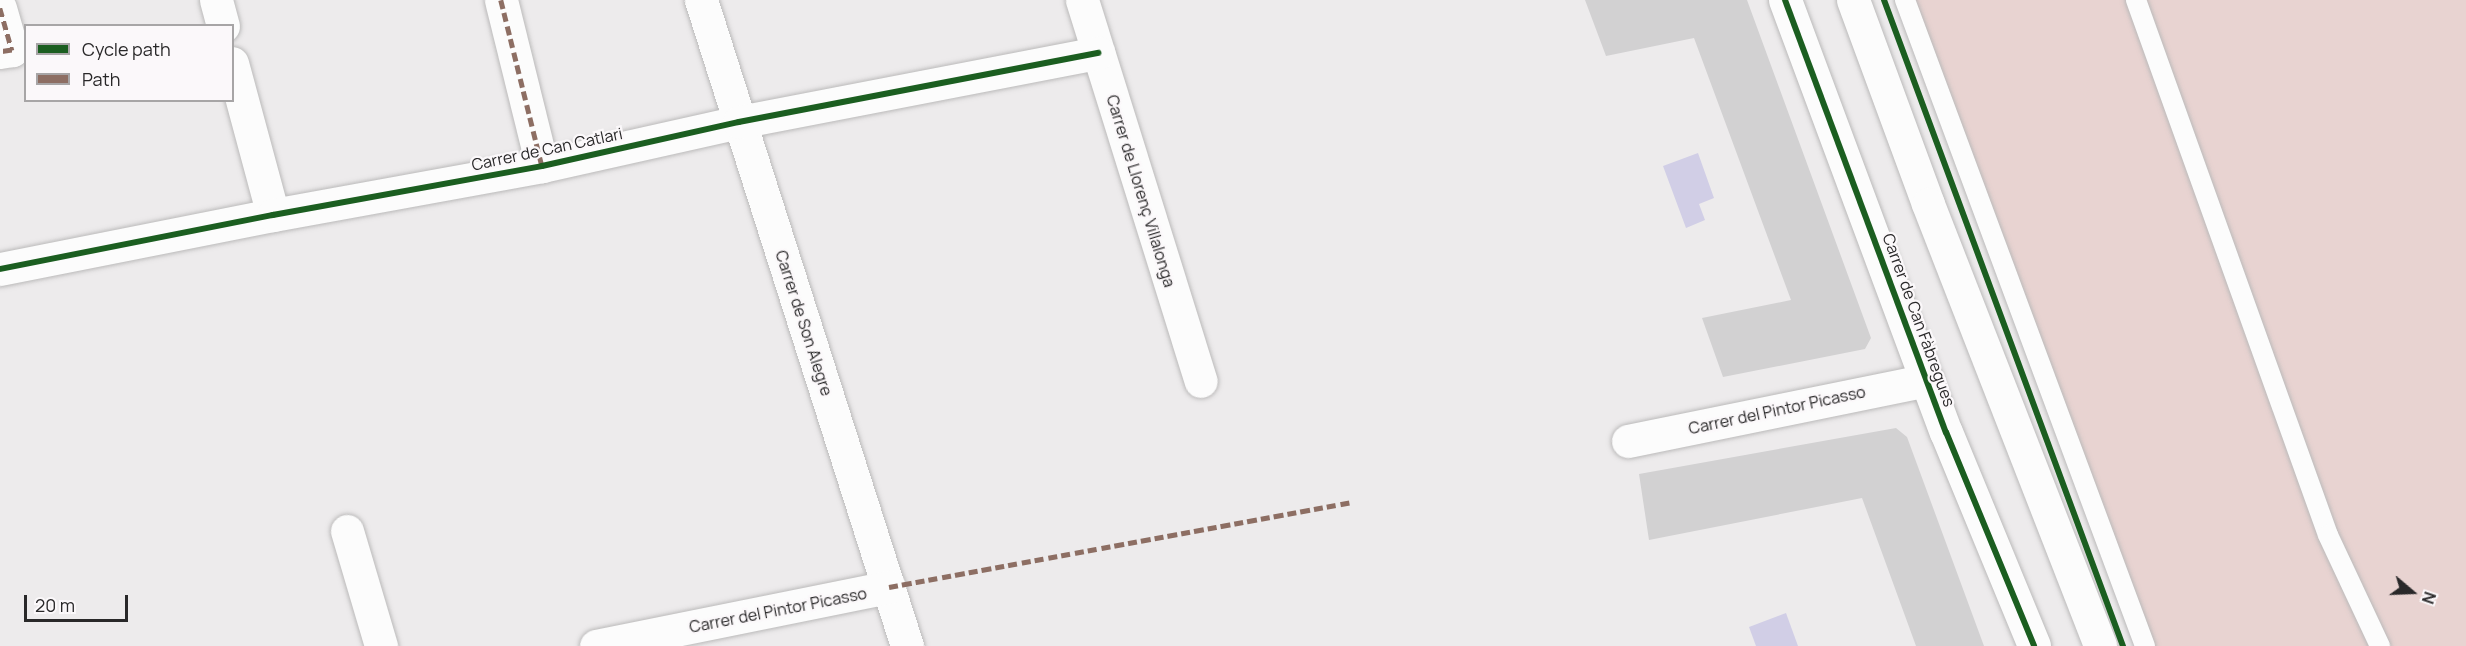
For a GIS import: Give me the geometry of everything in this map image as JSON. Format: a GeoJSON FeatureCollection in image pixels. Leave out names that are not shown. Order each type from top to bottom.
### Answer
{"type":"FeatureCollection","features":[{"type":"Feature","properties":{"kind":"street"},"geometry":{"type":"LineString","coordinates":[[216,0],[222,24]]}},
{"type":"Feature","properties":{"kind":"street"},"geometry":{"type":"LineString","coordinates":[[501,0],[542,166]]}},
{"type":"Feature","properties":{"kind":"street","name":"Carrer de Son Alegre"},"geometry":{"type":"LineString","coordinates":[[701,0],[907,646]]}},
{"type":"Feature","properties":{"kind":"street","name":"Carrer de Llorenç Villalonga"},"geometry":{"type":"LineString","coordinates":[[1082,0],[1201,381]]}},
{"type":"Feature","properties":{"kind":"street","name":"Carrer de Can Fàbregues"},"geometry":{"type":"LineString","coordinates":[[1785,0],[1927,380],[2034,646]]}},
{"type":"Feature","properties":{"kind":"street"},"geometry":{"type":"LineString","coordinates":[[1853,0],[1928,204],[2100,646]]}},
{"type":"Feature","properties":{"kind":"street"},"geometry":{"type":"LineString","coordinates":[[0,8],[12,50],[0,52]]}},
{"type":"Feature","properties":{"kind":"street","name":"Carrer de Can Catlari"},"geometry":{"type":"LineString","coordinates":[[0,269],[273,215],[542,166],[739,122],[1098,52]]}},
{"type":"Feature","properties":{"kind":"street"},"geometry":{"type":"LineString","coordinates":[[234,70],[273,215]]}},
{"type":"Feature","properties":{"kind":"street","name":"Carrer del Pintor Picasso"},"geometry":{"type":"LineString","coordinates":[[1628,441],[1927,380]]}},
{"type":"Feature","properties":{"kind":"street"},"geometry":{"type":"LineString","coordinates":[[348,531],[381,646]]}},
{"type":"Feature","properties":{"kind":"street","name":"Carrer del Pintor Picasso"},"geometry":{"type":"LineString","coordinates":[[596,646],[889,587]]}},
{"type":"Feature","properties":{"kind":"lane"},"geometry":{"type":"LineString","coordinates":[[1905,0],[2145,646]]}},
{"type":"Feature","properties":{"kind":"lane"},"geometry":{"type":"LineString","coordinates":[[2136,0],[2328,536],[2380,646]]}},
{"type":"Feature","properties":{"kind":"shaded area"},"geometry":{"type":"Polygon","coordinates":[[[1906,0],[2466,0],[2466,646],[2145,646],[1906,0]]]}},
{"type":"Feature","properties":{"kind":"shaded area"},"geometry":{"type":"Polygon","coordinates":[[[1698,153],[1714,198],[1699,204],[1705,220],[1686,228],[1663,166],[1698,153]]]}},
{"type":"Feature","properties":{"kind":"shaded area"},"geometry":{"type":"Polygon","coordinates":[[[1786,613],[1798,646],[1756,646],[1749,627],[1786,613]]]}},
{"type":"Feature","properties":{"kind":"building"},"geometry":{"type":"Polygon","coordinates":[[[1585,0],[1747,0],[1871,338],[1865,349],[1723,377],[1702,318],[1791,300],[1694,38],[1606,56],[1585,0]]]}},
{"type":"Feature","properties":{"kind":"building"},"geometry":{"type":"Polygon","coordinates":[[[1896,428],[1907,437],[1984,646],[1916,646],[1862,498],[1649,540],[1639,474],[1896,428]]]}},
{"type":"Feature","properties":{"kind":"marked path"},"geometry":{"type":"LineString","coordinates":[[501,0],[542,166]]}},
{"type":"Feature","properties":{"kind":"marked path"},"geometry":{"type":"LineString","coordinates":[[0,8],[12,50],[0,52]]}},
{"type":"Feature","properties":{"kind":"marked path"},"geometry":{"type":"LineString","coordinates":[[889,587],[1352,502]]}},
{"type":"Feature","properties":{"kind":"cycle path"},"geometry":{"type":"LineString","coordinates":[[1785,0],[1946,432],[2034,646]]}},
{"type":"Feature","properties":{"kind":"cycle path"},"geometry":{"type":"LineString","coordinates":[[1884,0],[2123,646]]}},
{"type":"Feature","properties":{"kind":"cycle path"},"geometry":{"type":"LineString","coordinates":[[0,269],[273,215],[542,166],[739,122],[1098,53]]}}]}
